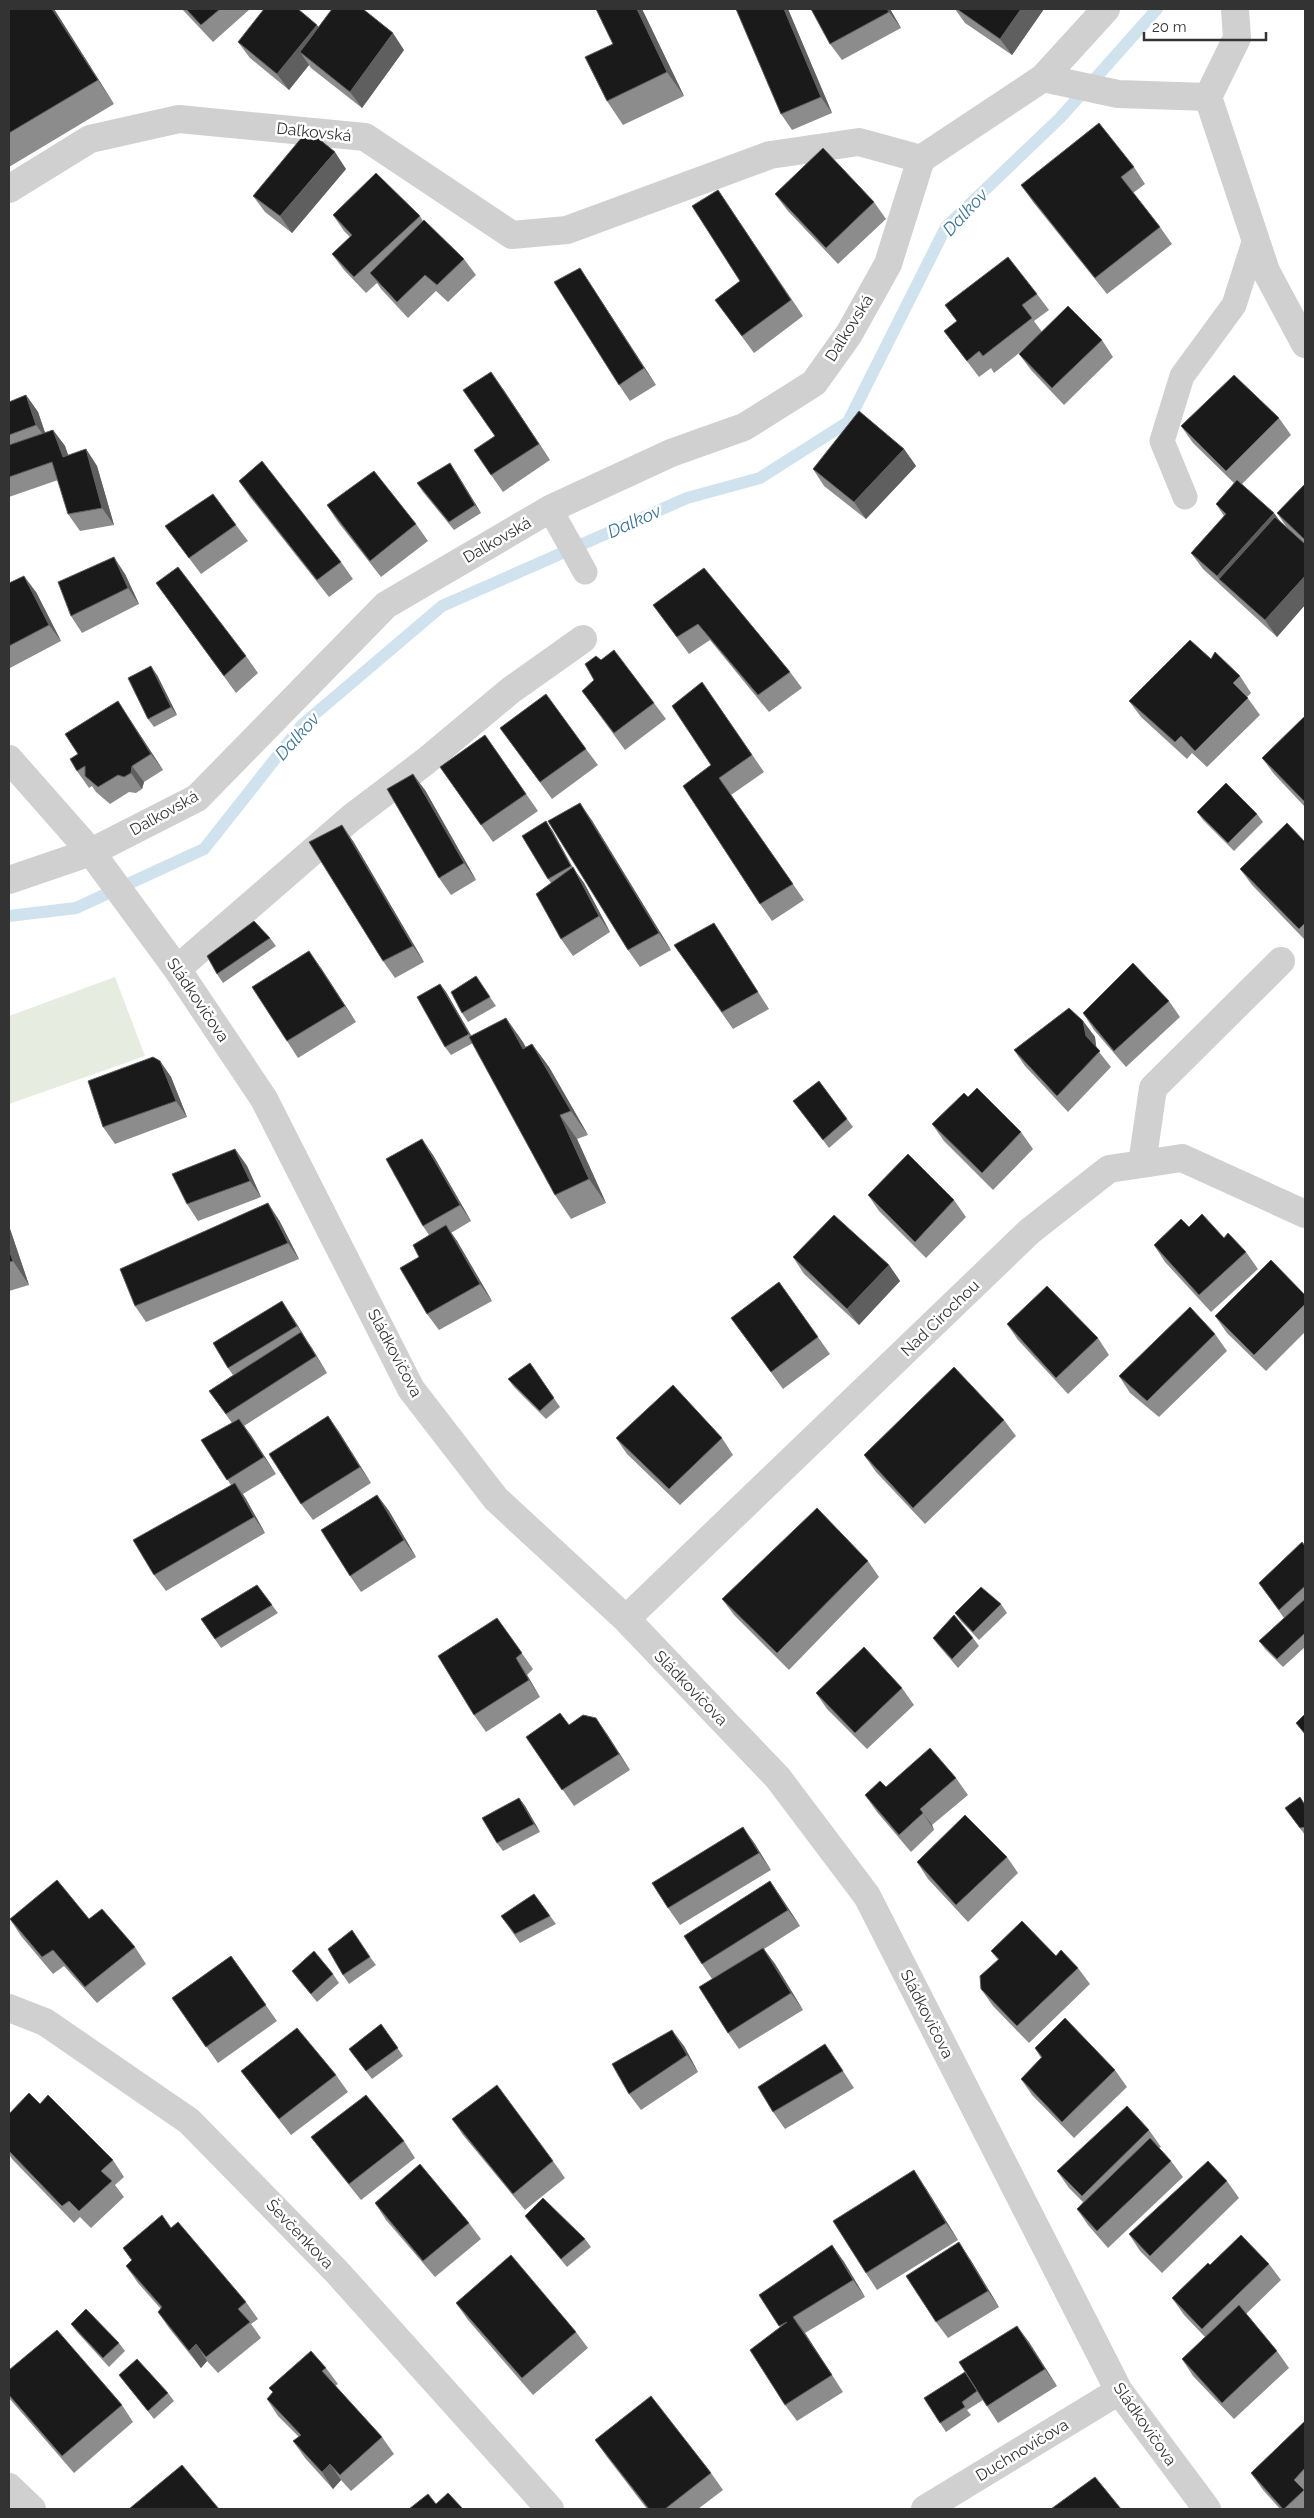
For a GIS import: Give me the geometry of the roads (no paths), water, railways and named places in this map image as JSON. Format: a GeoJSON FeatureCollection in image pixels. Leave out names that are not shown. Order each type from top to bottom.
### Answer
{"type":"FeatureCollection","features":[{"type":"Feature","properties":{"kind":"street"},"geometry":{"type":"LineString","coordinates":[[921,159],[1051,79],[1106,9]]}},
{"type":"Feature","properties":{"kind":"street"},"geometry":{"type":"LineString","coordinates":[[1235,9],[1237,38],[1208,96],[1266,272],[1305,344]]}},
{"type":"Feature","properties":{"kind":"street"},"geometry":{"type":"LineString","coordinates":[[1051,79],[1118,94],[1208,96]]}},
{"type":"Feature","properties":{"kind":"street","name":"Daľkovská"},"geometry":{"type":"LineString","coordinates":[[9,189],[90,139],[179,119],[365,137],[512,235],[567,230],[770,155],[859,142],[921,159],[888,264],[850,334],[814,384],[744,426],[671,453],[557,520],[386,605],[197,798],[97,861],[9,880]]}},
{"type":"Feature","properties":{"kind":"street"},"geometry":{"type":"LineString","coordinates":[[178,969],[351,818],[426,761],[511,690],[583,639]]}},
{"type":"Feature","properties":{"kind":"street"},"geometry":{"type":"LineString","coordinates":[[9,758],[97,861]]}},
{"type":"Feature","properties":{"kind":"street","name":"Sládkovičova"},"geometry":{"type":"LineString","coordinates":[[97,861],[178,969],[264,1099],[411,1390],[496,1499],[626,1619],[778,1778],[867,1896],[1119,2391],[1206,2509]]}},
{"type":"Feature","properties":{"kind":"street"},"geometry":{"type":"LineString","coordinates":[[1142,1164],[1152,1088],[1281,960]]}},
{"type":"Feature","properties":{"kind":"street","name":"Nad Cirochou"},"geometry":{"type":"LineString","coordinates":[[626,1619],[1030,1231],[1109,1169],[1182,1158],[1305,1214]]}},
{"type":"Feature","properties":{"kind":"street","name":"Ševčenkova"},"geometry":{"type":"LineString","coordinates":[[9,2008],[45,2022],[189,2121],[337,2272],[550,2509]]}},
{"type":"Feature","properties":{"kind":"street","name":"Duchnovičova"},"geometry":{"type":"LineString","coordinates":[[925,2509],[1119,2391]]}},
{"type":"Feature","properties":{"kind":"street"},"geometry":{"type":"LineString","coordinates":[[9,2488],[32,2509]]}},
{"type":"Feature","properties":{"kind":"lane"},"geometry":{"type":"LineString","coordinates":[[1185,497],[1162,441],[1182,376],[1234,305],[1255,239]]}},
{"type":"Feature","properties":{"kind":"lane"},"geometry":{"type":"LineString","coordinates":[[557,520],[585,572]]}},
{"type":"Feature","properties":{"kind":"waterway","name":"Dalkov"},"geometry":{"type":"LineString","coordinates":[[9,916],[76,908],[204,849],[302,725],[442,606],[687,498],[760,478],[848,422],[946,227],[1060,118],[1157,9]]}}]}
